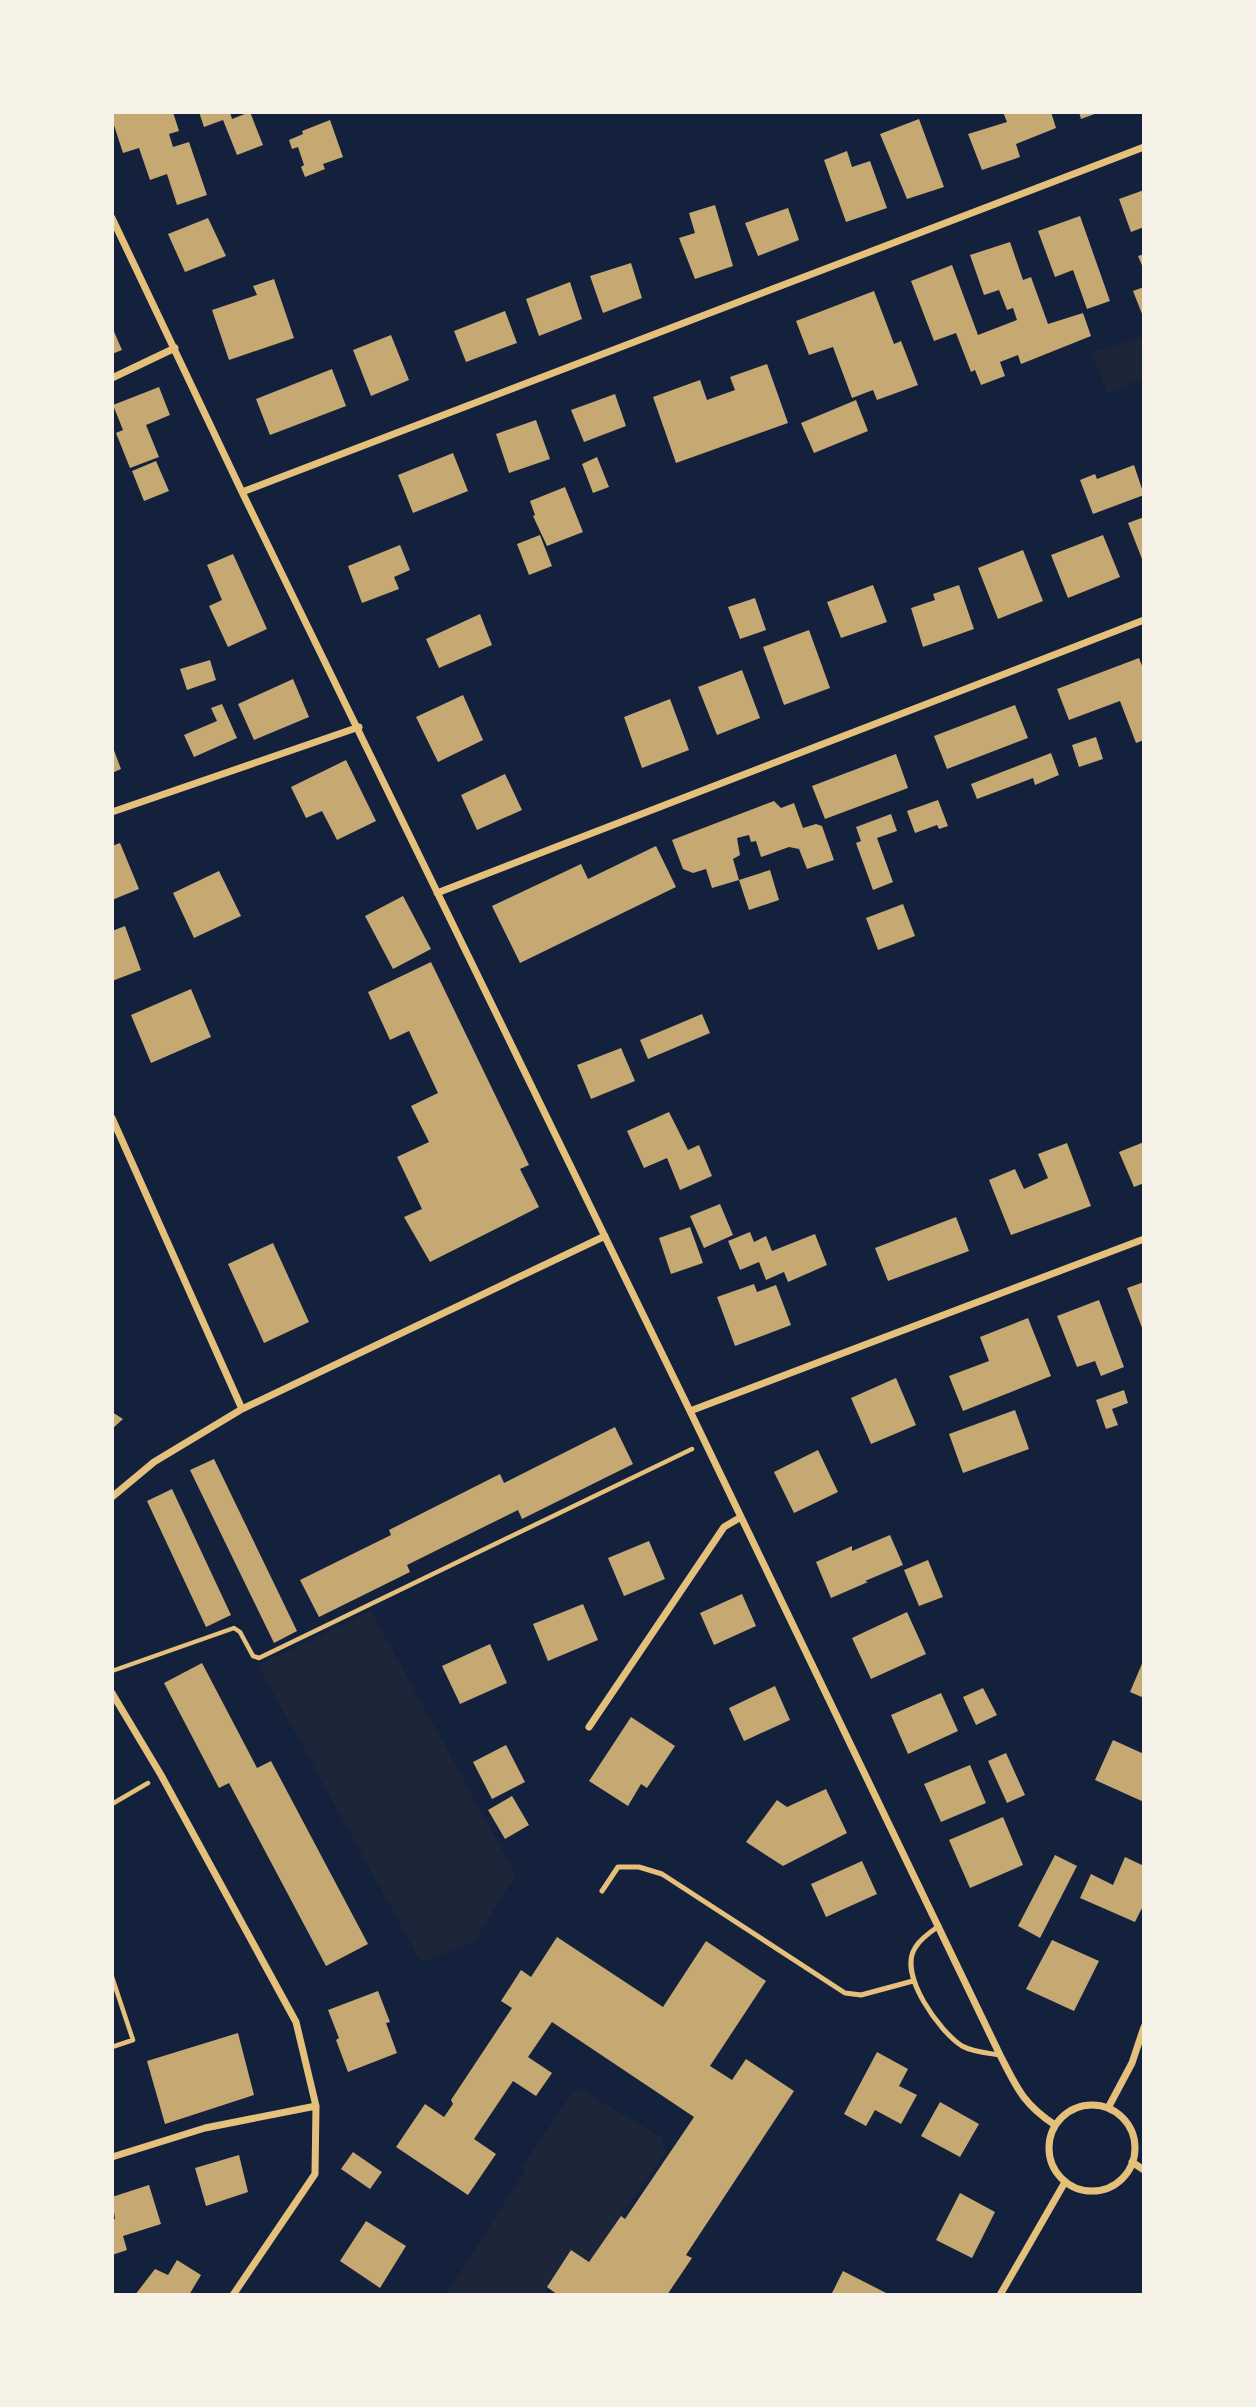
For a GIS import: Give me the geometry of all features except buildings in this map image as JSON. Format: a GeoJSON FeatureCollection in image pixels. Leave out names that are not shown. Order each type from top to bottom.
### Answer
{"type":"FeatureCollection","features":[{"type":"Feature","properties":{"kind":"street"},"geometry":{"type":"LineString","coordinates":[[243,492],[1144,147]]}},
{"type":"Feature","properties":{"kind":"street"},"geometry":{"type":"LineString","coordinates":[[112,218],[1000,2055],[1016,2086],[1033,2110],[1055,2125]]}},
{"type":"Feature","properties":{"kind":"street"},"geometry":{"type":"LineString","coordinates":[[112,378],[175,348]]}},
{"type":"Feature","properties":{"kind":"street"},"geometry":{"type":"LineString","coordinates":[[437,893],[1144,621]]}},
{"type":"Feature","properties":{"kind":"street"},"geometry":{"type":"LineString","coordinates":[[112,812],[359,727]]}},
{"type":"Feature","properties":{"kind":"street"},"geometry":{"type":"LineString","coordinates":[[112,1118],[242,1409]]}},
{"type":"Feature","properties":{"kind":"street"},"geometry":{"type":"LineString","coordinates":[[112,1497],[155,1462],[242,1409],[605,1236]]}},
{"type":"Feature","properties":{"kind":"street"},"geometry":{"type":"LineString","coordinates":[[690,1411],[1144,1239]]}},
{"type":"Feature","properties":{"kind":"street"},"geometry":{"type":"LineString","coordinates":[[589,1727],[723,1527],[741,1517]]}},
{"type":"Feature","properties":{"kind":"street"},"geometry":{"type":"LineString","coordinates":[[112,1693],[161,1776],[296,2022],[316,2106],[315,2174],[233,2295]]}},
{"type":"Feature","properties":{"kind":"street"},"geometry":{"type":"LineString","coordinates":[[1108,2108],[1132,2063],[1144,2027]]}},
{"type":"Feature","properties":{"kind":"street"},"geometry":{"type":"LineString","coordinates":[[1084,2105],[1108,2108],[1128,2124],[1135,2149],[1132,2162],[1126,2174],[1116,2183],[1103,2189],[1076,2188],[1065,2182],[1050,2161],[1050,2136],[1063,2115],[1084,2105]]}},
{"type":"Feature","properties":{"kind":"street"},"geometry":{"type":"LineString","coordinates":[[112,2157],[205,2128],[316,2106]]}},
{"type":"Feature","properties":{"kind":"street"},"geometry":{"type":"LineString","coordinates":[[1132,2162],[1144,2170]]}},
{"type":"Feature","properties":{"kind":"street"},"geometry":{"type":"LineString","coordinates":[[1000,2295],[1065,2182]]}},
{"type":"Feature","properties":{"kind":"lane"},"geometry":{"type":"LineString","coordinates":[[602,1891],[618,1867],[639,1867],[662,1874],[845,1993],[862,1995],[913,1981]]}},
{"type":"Feature","properties":{"kind":"lane"},"geometry":{"type":"LineString","coordinates":[[939,1926],[914,1949],[909,1963],[921,1999],[961,2045],[974,2051],[1000,2055]]}},
{"type":"Feature","properties":{"kind":"path"},"geometry":{"type":"LineString","coordinates":[[112,1671],[234,1628],[240,1632],[253,1656],[259,1658],[706,1443]]}},
{"type":"Feature","properties":{"kind":"path"},"geometry":{"type":"LineString","coordinates":[[112,1804],[161,1776]]}},
{"type":"Feature","properties":{"kind":"path"},"geometry":{"type":"LineString","coordinates":[[112,1977],[132,2040],[112,2047]]}},
{"type":"Feature","properties":{"kind":"shaded area"},"geometry":{"type":"Polygon","coordinates":[[[1144,336],[1144,378],[1108,393],[1091,353],[1144,336]]]}},
{"type":"Feature","properties":{"kind":"shaded area"},"geometry":{"type":"Polygon","coordinates":[[[371,1611],[516,1875],[473,1943],[421,1962],[258,1665],[371,1611]]]}},
{"type":"Feature","properties":{"kind":"shaded area"},"geometry":{"type":"Polygon","coordinates":[[[582,2090],[661,2137],[666,2151],[589,2262],[571,2250],[545,2290],[551,2295],[446,2295],[525,2171],[522,2167],[572,2093],[582,2090]]]}}]}
